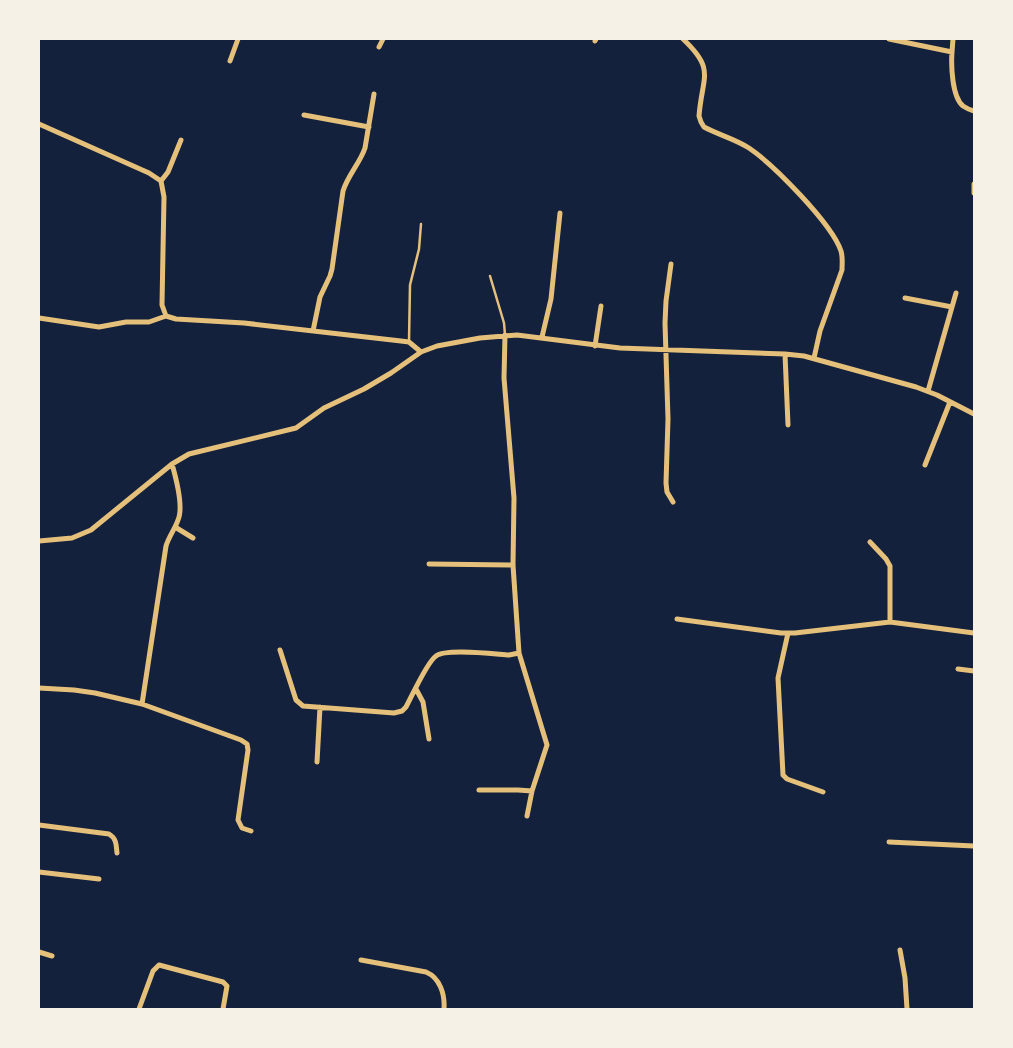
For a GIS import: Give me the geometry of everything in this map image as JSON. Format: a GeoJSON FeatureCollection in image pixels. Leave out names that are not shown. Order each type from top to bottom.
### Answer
{"type":"FeatureCollection","features":[{"type":"Feature","properties":{"kind":"street"},"geometry":{"type":"LineString","coordinates":[[230,61],[238,39]]}},
{"type":"Feature","properties":{"kind":"street"},"geometry":{"type":"LineString","coordinates":[[379,47],[383,39]]}},
{"type":"Feature","properties":{"kind":"street"},"geometry":{"type":"LineString","coordinates":[[683,39],[697,54],[705,69],[699,116],[700,122],[704,127],[739,142],[765,160],[820,218],[840,250],[842,270],[820,331],[814,358]]}},
{"type":"Feature","properties":{"kind":"street"},"geometry":{"type":"LineString","coordinates":[[888,39],[952,52]]}},
{"type":"Feature","properties":{"kind":"street"},"geometry":{"type":"LineString","coordinates":[[953,39],[951,65],[958,100],[962,105],[974,111]]}},
{"type":"Feature","properties":{"kind":"street"},"geometry":{"type":"LineString","coordinates":[[313,332],[320,297],[332,268],[345,184],[362,156],[374,94]]}},
{"type":"Feature","properties":{"kind":"street"},"geometry":{"type":"LineString","coordinates":[[304,114],[369,127]]}},
{"type":"Feature","properties":{"kind":"street"},"geometry":{"type":"LineString","coordinates":[[39,124],[149,173],[161,181],[164,197],[162,305],[166,316]]}},
{"type":"Feature","properties":{"kind":"street"},"geometry":{"type":"LineString","coordinates":[[161,181],[168,172],[181,140]]}},
{"type":"Feature","properties":{"kind":"street"},"geometry":{"type":"LineString","coordinates":[[974,184],[974,193]]}},
{"type":"Feature","properties":{"kind":"street"},"geometry":{"type":"LineString","coordinates":[[542,337],[551,299],[560,213]]}},
{"type":"Feature","properties":{"kind":"street"},"geometry":{"type":"LineString","coordinates":[[671,264],[666,301],[668,419],[666,483],[667,492],[673,502]]}},
{"type":"Feature","properties":{"kind":"street"},"geometry":{"type":"LineString","coordinates":[[928,391],[956,293]]}},
{"type":"Feature","properties":{"kind":"street"},"geometry":{"type":"LineString","coordinates":[[905,298],[952,307]]}},
{"type":"Feature","properties":{"kind":"street"},"geometry":{"type":"LineString","coordinates":[[596,346],[601,306]]}},
{"type":"Feature","properties":{"kind":"street"},"geometry":{"type":"LineString","coordinates":[[39,318],[99,327],[126,322],[155,321],[166,316],[176,319],[244,322],[313,332],[409,342],[420,352]]}},
{"type":"Feature","properties":{"kind":"street"},"geometry":{"type":"LineString","coordinates":[[505,335],[504,378],[514,498],[513,565],[519,653],[547,745],[532,791],[527,816]]}},
{"type":"Feature","properties":{"kind":"street"},"geometry":{"type":"LineString","coordinates":[[39,541],[72,538],[91,530],[172,464],[189,454],[296,428],[324,408],[364,389],[391,373],[420,352],[436,346],[460,341],[505,335],[542,337],[596,346],[666,351],[786,354],[814,358],[928,391],[974,414]]}},
{"type":"Feature","properties":{"kind":"street"},"geometry":{"type":"LineString","coordinates":[[786,354],[788,425]]}},
{"type":"Feature","properties":{"kind":"street"},"geometry":{"type":"LineString","coordinates":[[925,464],[950,402]]}},
{"type":"Feature","properties":{"kind":"street"},"geometry":{"type":"LineString","coordinates":[[142,704],[166,546],[168,537],[180,516],[178,492],[172,464]]}},
{"type":"Feature","properties":{"kind":"street"},"geometry":{"type":"LineString","coordinates":[[175,527],[193,538]]}},
{"type":"Feature","properties":{"kind":"street"},"geometry":{"type":"LineString","coordinates":[[870,542],[890,566],[890,622]]}},
{"type":"Feature","properties":{"kind":"street"},"geometry":{"type":"LineString","coordinates":[[429,564],[513,565]]}},
{"type":"Feature","properties":{"kind":"street"},"geometry":{"type":"LineString","coordinates":[[677,619],[788,633],[890,622],[974,634]]}},
{"type":"Feature","properties":{"kind":"street"},"geometry":{"type":"LineString","coordinates":[[788,633],[778,678],[783,775],[787,779],[823,792]]}},
{"type":"Feature","properties":{"kind":"street"},"geometry":{"type":"LineString","coordinates":[[280,650],[296,700],[303,706],[394,713],[402,711],[429,664],[436,656],[447,652],[509,655],[519,653]]}},
{"type":"Feature","properties":{"kind":"street"},"geometry":{"type":"LineString","coordinates":[[958,669],[974,671]]}},
{"type":"Feature","properties":{"kind":"street"},"geometry":{"type":"LineString","coordinates":[[39,688],[95,693],[142,704],[241,740],[247,744],[248,750],[238,820],[242,828],[251,831]]}},
{"type":"Feature","properties":{"kind":"street"},"geometry":{"type":"LineString","coordinates":[[416,689],[424,702],[429,739]]}},
{"type":"Feature","properties":{"kind":"street"},"geometry":{"type":"LineString","coordinates":[[317,762],[320,707]]}},
{"type":"Feature","properties":{"kind":"street"},"geometry":{"type":"LineString","coordinates":[[479,790],[532,791]]}},
{"type":"Feature","properties":{"kind":"street"},"geometry":{"type":"LineString","coordinates":[[39,825],[109,834],[114,837],[116,842],[116,853]]}},
{"type":"Feature","properties":{"kind":"street"},"geometry":{"type":"LineString","coordinates":[[889,842],[974,846]]}},
{"type":"Feature","properties":{"kind":"street"},"geometry":{"type":"LineString","coordinates":[[39,872],[100,879]]}},
{"type":"Feature","properties":{"kind":"street"},"geometry":{"type":"LineString","coordinates":[[900,950],[905,978],[907,1009]]}},
{"type":"Feature","properties":{"kind":"street"},"geometry":{"type":"LineString","coordinates":[[39,952],[52,956]]}},
{"type":"Feature","properties":{"kind":"street"},"geometry":{"type":"LineString","coordinates":[[361,960],[426,972],[435,976],[440,986],[444,1009]]}},
{"type":"Feature","properties":{"kind":"street"},"geometry":{"type":"LineString","coordinates":[[139,1009],[153,971],[159,965],[223,982],[227,986],[223,1009]]}},
{"type":"Feature","properties":{"kind":"lane"},"geometry":{"type":"LineString","coordinates":[[409,342],[410,285],[419,249],[421,224]]}},
{"type":"Feature","properties":{"kind":"lane"},"geometry":{"type":"LineString","coordinates":[[490,276],[504,323],[505,335]]}}]}
